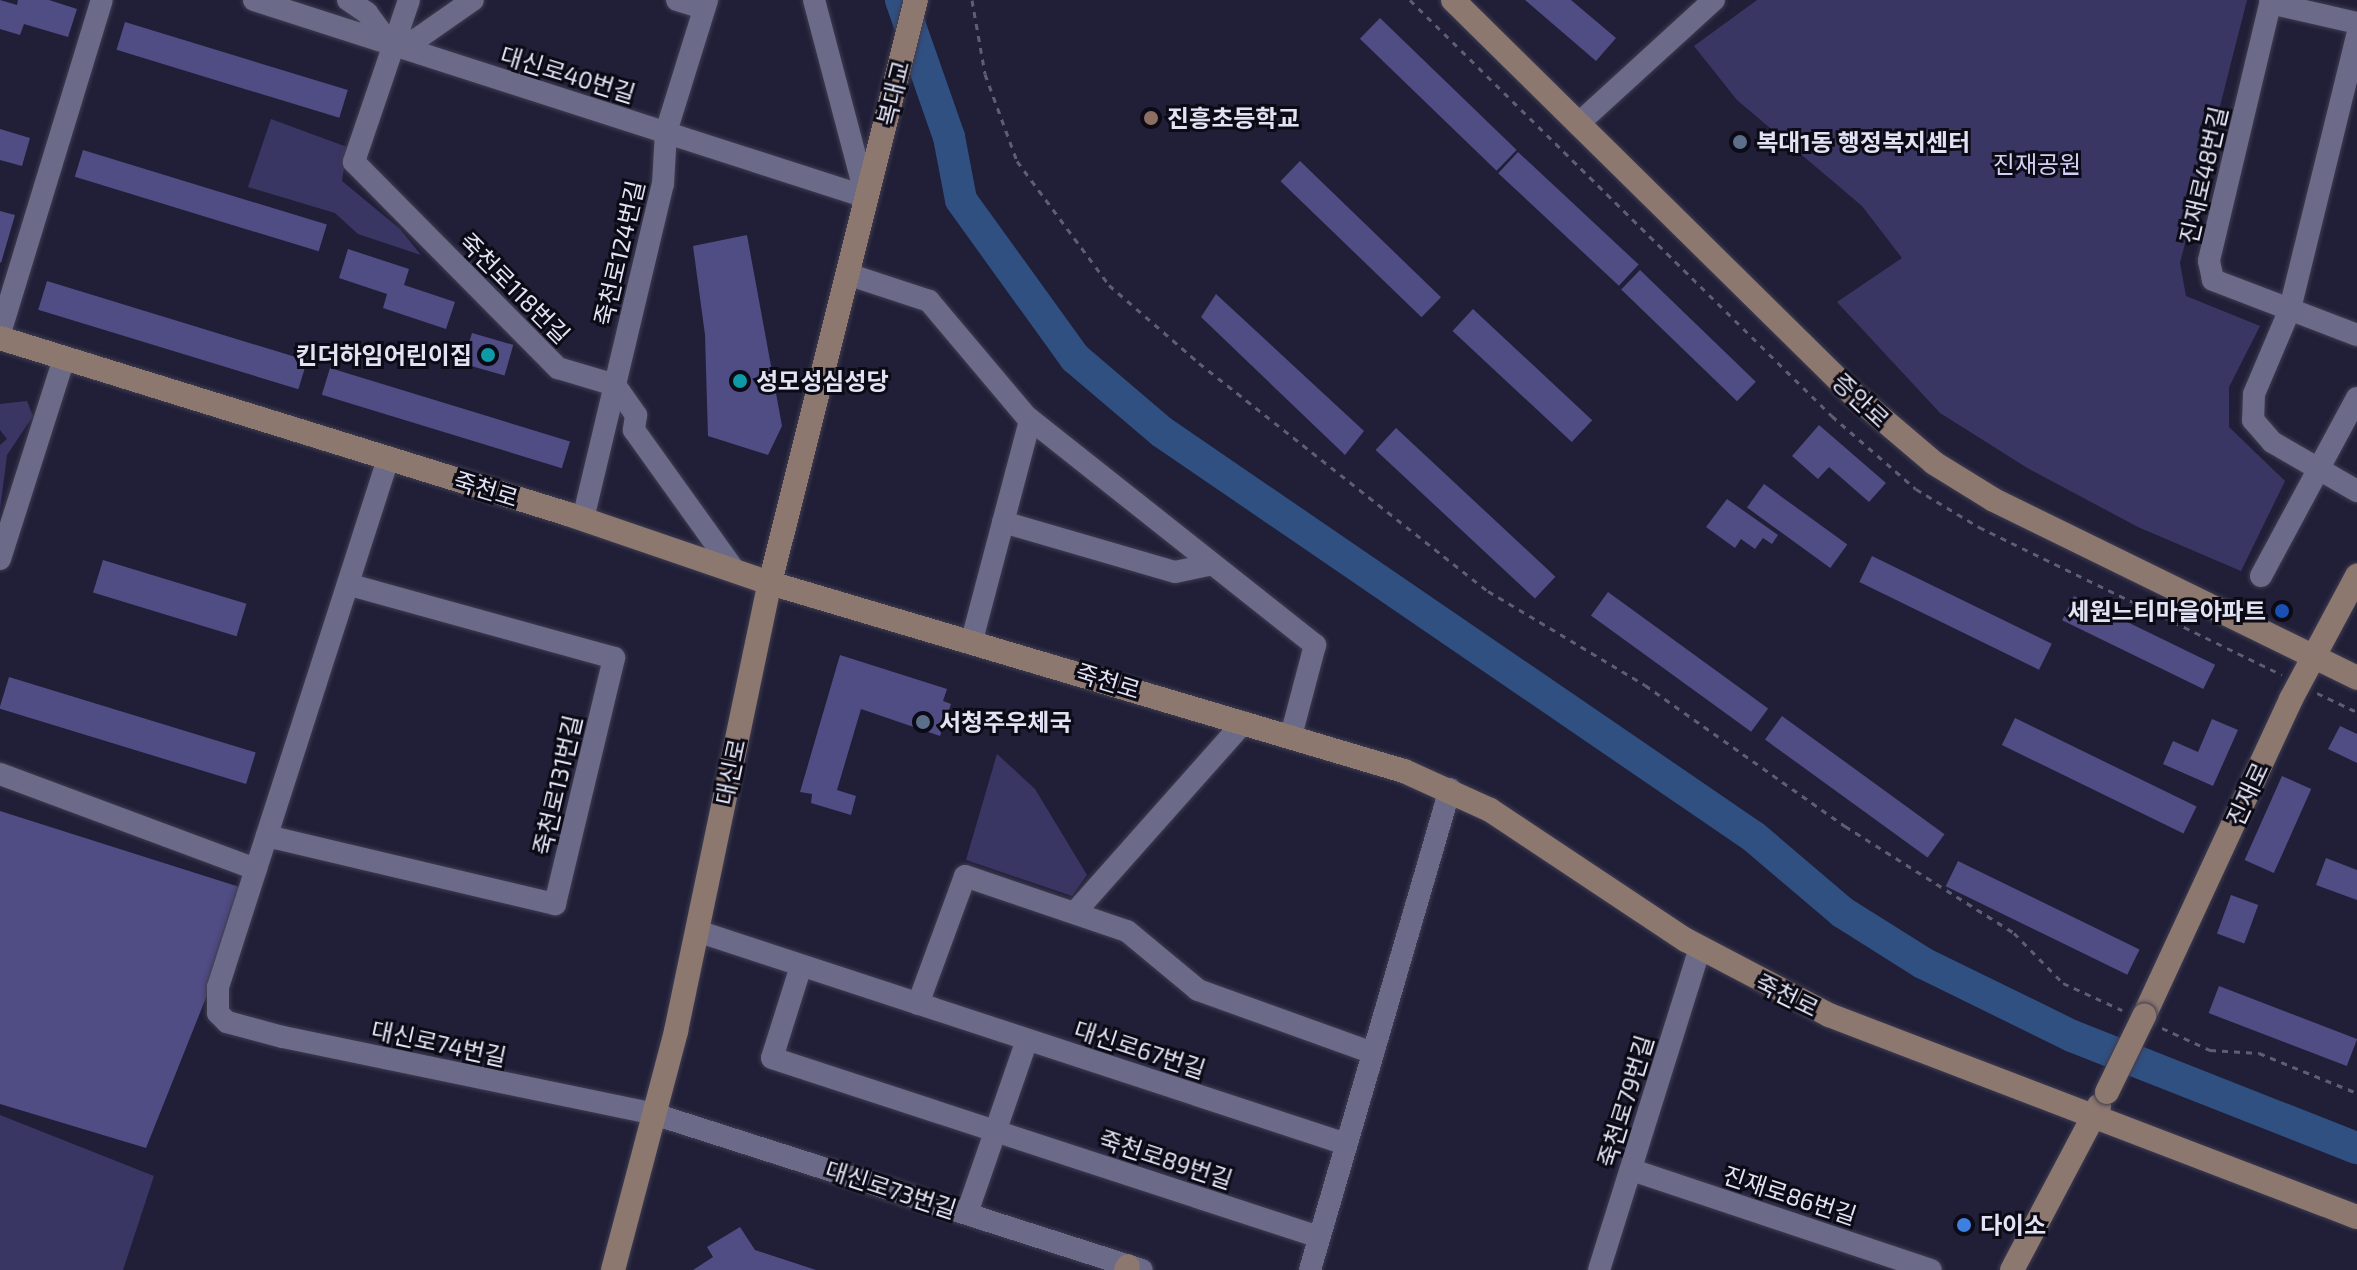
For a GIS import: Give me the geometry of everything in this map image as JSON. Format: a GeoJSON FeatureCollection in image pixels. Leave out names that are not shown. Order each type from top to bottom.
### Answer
{"type":"FeatureCollection","features":[{"type":"Feature","properties":{"kind":"street"},"geometry":{"type":"LineString","coordinates":[[0,336],[102,0]]}},
{"type":"Feature","properties":{"kind":"street","name":"대신로40번길"},"geometry":{"type":"LineString","coordinates":[[254,0],[392,47],[868,192]]}},
{"type":"Feature","properties":{"kind":"street"},"geometry":{"type":"LineString","coordinates":[[348,0],[367,13],[392,47],[417,39],[473,0]]}},
{"type":"Feature","properties":{"kind":"street","name":"죽천로118번길"},"geometry":{"type":"LineString","coordinates":[[409,0],[354,162],[558,368],[615,385]]}},
{"type":"Feature","properties":{"kind":"street"},"geometry":{"type":"LineString","coordinates":[[677,0],[706,4]]}},
{"type":"Feature","properties":{"kind":"street"},"geometry":{"type":"LineString","coordinates":[[814,0],[868,192]]}},
{"type":"Feature","properties":{"kind":"street","name":"복대교"},"geometry":{"type":"LineString","coordinates":[[868,192],[916,0]]}},
{"type":"Feature","properties":{"kind":"street","name":"증안로"},"geometry":{"type":"LineString","coordinates":[[1453,0],[1853,394],[1934,463],[1994,500],[2357,678]]}},
{"type":"Feature","properties":{"kind":"street"},"geometry":{"type":"LineString","coordinates":[[1578,124],[1714,0]]}},
{"type":"Feature","properties":{"kind":"street"},"geometry":{"type":"LineString","coordinates":[[2271,2],[2357,23]]}},
{"type":"Feature","properties":{"kind":"street","name":"진재로48번길"},"geometry":{"type":"LineString","coordinates":[[2271,2],[2209,261],[2213,280],[2357,335]]}},
{"type":"Feature","properties":{"kind":"street","name":"죽천로124번길"},"geometry":{"type":"LineString","coordinates":[[583,519],[663,184],[666,132],[706,4]]}},
{"type":"Feature","properties":{"kind":"street"},"geometry":{"type":"LineString","coordinates":[[2357,36],[2290,309],[2254,394],[2253,420],[2272,442],[2357,491]]}},
{"type":"Feature","properties":{"kind":"street","name":"대신로"},"geometry":{"type":"LineString","coordinates":[[613,1270],[697,931],[770,583],[868,192]]}},
{"type":"Feature","properties":{"kind":"street"},"geometry":{"type":"LineString","coordinates":[[847,274],[929,301],[990,380],[1030,420],[1207,565],[1315,645],[1291,736]]}},
{"type":"Feature","properties":{"kind":"street","name":"죽천로"},"geometry":{"type":"LineString","coordinates":[[0,336],[583,519],[770,583],[1291,736],[1450,789],[1700,948],[1829,1015],[2357,1217]]}},
{"type":"Feature","properties":{"kind":"street"},"geometry":{"type":"LineString","coordinates":[[0,559],[64,358]]}},
{"type":"Feature","properties":{"kind":"street"},"geometry":{"type":"LineString","coordinates":[[615,385],[636,415],[634,430],[735,571]]}},
{"type":"Feature","properties":{"kind":"street"},"geometry":{"type":"LineString","coordinates":[[2261,576],[2357,398]]}},
{"type":"Feature","properties":{"kind":"street"},"geometry":{"type":"LineString","coordinates":[[972,640],[1030,420]]}},
{"type":"Feature","properties":{"kind":"street"},"geometry":{"type":"LineString","coordinates":[[0,774],[256,869],[388,459]]}},
{"type":"Feature","properties":{"kind":"street"},"geometry":{"type":"LineString","coordinates":[[1003,522],[1175,572],[1207,565]]}},
{"type":"Feature","properties":{"kind":"street","name":"진재로"},"geometry":{"type":"LineString","coordinates":[[2093,1118],[2314,657],[2357,576]]}},
{"type":"Feature","properties":{"kind":"street","name":"죽천로131번길"},"geometry":{"type":"LineString","coordinates":[[267,836],[555,904],[614,658],[348,584]]}},
{"type":"Feature","properties":{"kind":"street"},"geometry":{"type":"LineString","coordinates":[[1077,910],[1244,722]]}},
{"type":"Feature","properties":{"kind":"street"},"geometry":{"type":"LineString","coordinates":[[1310,1270],[1450,789]]}},
{"type":"Feature","properties":{"kind":"street","name":"대신로74번길"},"geometry":{"type":"LineString","coordinates":[[256,869],[218,987],[218,1013],[227,1022],[283,1037],[654,1114]]}},
{"type":"Feature","properties":{"kind":"street"},"geometry":{"type":"LineString","coordinates":[[918,1004],[965,876],[1077,910],[1127,931],[1198,990],[1373,1053]]}},
{"type":"Feature","properties":{"kind":"street","name":"대신로67번길"},"geometry":{"type":"LineString","coordinates":[[697,931],[1346,1144]]}},
{"type":"Feature","properties":{"kind":"street","name":"죽천로79번길"},"geometry":{"type":"LineString","coordinates":[[1599,1270],[1700,948]]}},
{"type":"Feature","properties":{"kind":"street"},"geometry":{"type":"LineString","coordinates":[[801,966],[772,1058],[997,1131]]}},
{"type":"Feature","properties":{"kind":"street"},"geometry":{"type":"LineString","coordinates":[[967,1213],[1027,1040]]}},
{"type":"Feature","properties":{"kind":"street","name":"대신로73번길"},"geometry":{"type":"LineString","coordinates":[[654,1114],[1132,1269]]}},
{"type":"Feature","properties":{"kind":"street"},"geometry":{"type":"LineString","coordinates":[[2012,1270],[2093,1118]]}},
{"type":"Feature","properties":{"kind":"street","name":"죽천로89번길"},"geometry":{"type":"LineString","coordinates":[[997,1131],[1319,1237]]}},
{"type":"Feature","properties":{"kind":"street","name":"진재로86번길"},"geometry":{"type":"LineString","coordinates":[[1632,1170],[1931,1270]]}},
{"type":"Feature","properties":{"kind":"path"},"geometry":{"type":"LineString","coordinates":[[972,0],[985,74],[1017,161],[1109,285],[1199,363],[1488,591],[1645,685],[1845,826],[2014,933],[2063,983],[2210,1050],[2259,1053],[2357,1093]]}},
{"type":"Feature","properties":{"kind":"green space","name":"진재공원"},"geometry":{"type":"Polygon","coordinates":[[[1757,0],[2247,0],[2180,263],[2186,296],[2260,326],[2229,387],[2229,427],[2285,481],[2241,571],[2138,527],[2029,469],[1940,413],[1837,302],[1902,258],[1862,206],[1737,100],[1694,46],[1757,0]]]}},
{"type":"Feature","properties":{"kind":"green space"},"geometry":{"type":"Polygon","coordinates":[[[271,119],[347,147],[342,181],[400,229],[421,255],[358,234],[335,213],[248,187],[271,119]]]}},
{"type":"Feature","properties":{"kind":"green space"},"geometry":{"type":"Polygon","coordinates":[[[27,401],[33,416],[7,455],[0,510],[0,445],[7,439],[0,430],[0,404],[27,401]]]}},
{"type":"Feature","properties":{"kind":"green space"},"geometry":{"type":"Polygon","coordinates":[[[997,754],[1035,789],[1087,875],[1072,896],[966,860],[997,754]]]}},
{"type":"Feature","properties":{"kind":"green space"},"geometry":{"type":"Polygon","coordinates":[[[0,1115],[154,1176],[123,1270],[0,1270],[0,1115]]]}},
{"type":"Feature","properties":{"kind":"building"},"geometry":{"type":"Polygon","coordinates":[[[0,0],[17,5],[18,0],[49,0],[77,9],[68,37],[24,24],[20,35],[0,29],[0,0]]]}},
{"type":"Feature","properties":{"kind":"building"},"geometry":{"type":"Polygon","coordinates":[[[1525,0],[1571,0],[1616,38],[1596,61],[1525,0]]]}},
{"type":"Feature","properties":{"kind":"building"},"geometry":{"type":"Polygon","coordinates":[[[1380,18],[1517,150],[1497,171],[1360,39],[1380,18]]]}},
{"type":"Feature","properties":{"kind":"building"},"geometry":{"type":"Polygon","coordinates":[[[125,22],[348,90],[339,118],[117,50],[125,22]]]}},
{"type":"Feature","properties":{"kind":"building"},"geometry":{"type":"Polygon","coordinates":[[[0,129],[30,138],[22,166],[0,160],[0,129]]]}},
{"type":"Feature","properties":{"kind":"building"},"geometry":{"type":"Polygon","coordinates":[[[83,150],[327,225],[319,251],[75,177],[83,150]]]}},
{"type":"Feature","properties":{"kind":"building"},"geometry":{"type":"Polygon","coordinates":[[[1518,152],[1639,265],[1619,286],[1498,173],[1518,152]]]}},
{"type":"Feature","properties":{"kind":"building"},"geometry":{"type":"Polygon","coordinates":[[[1300,161],[1441,297],[1422,317],[1281,181],[1300,161]]]}},
{"type":"Feature","properties":{"kind":"building"},"geometry":{"type":"Polygon","coordinates":[[[0,211],[15,215],[1,263],[0,262],[0,211]]]}},
{"type":"Feature","properties":{"kind":"building","name":"성모성심성당"},"geometry":{"type":"Polygon","coordinates":[[[747,235],[782,426],[768,455],[708,436],[705,335],[693,246],[747,235]]]}},
{"type":"Feature","properties":{"kind":"building"},"geometry":{"type":"Polygon","coordinates":[[[348,249],[409,269],[404,285],[455,302],[446,329],[383,308],[387,294],[339,278],[348,249]]]}},
{"type":"Feature","properties":{"kind":"building"},"geometry":{"type":"Polygon","coordinates":[[[1640,270],[1756,382],[1737,401],[1621,289],[1640,270]]]}},
{"type":"Feature","properties":{"kind":"building"},"geometry":{"type":"Polygon","coordinates":[[[47,281],[307,361],[298,389],[38,310],[47,281]]]}},
{"type":"Feature","properties":{"kind":"building"},"geometry":{"type":"Polygon","coordinates":[[[1216,294],[1364,431],[1345,455],[1201,317],[1216,294]]]}},
{"type":"Feature","properties":{"kind":"building"},"geometry":{"type":"Polygon","coordinates":[[[1473,309],[1592,420],[1572,442],[1453,331],[1473,309]]]}},
{"type":"Feature","properties":{"kind":"building","name":"킨더하임어린이집"},"geometry":{"type":"Polygon","coordinates":[[[472,333],[513,345],[505,376],[463,364],[472,333]]]}},
{"type":"Feature","properties":{"kind":"building"},"geometry":{"type":"Polygon","coordinates":[[[330,368],[570,441],[562,468],[322,395],[330,368]]]}},
{"type":"Feature","properties":{"kind":"building"},"geometry":{"type":"Polygon","coordinates":[[[1819,425],[1886,483],[1869,502],[1829,467],[1818,479],[1792,456],[1819,425]]]}},
{"type":"Feature","properties":{"kind":"building"},"geometry":{"type":"Polygon","coordinates":[[[1396,428],[1555,577],[1535,599],[1376,450],[1396,428]]]}},
{"type":"Feature","properties":{"kind":"building"},"geometry":{"type":"Polygon","coordinates":[[[1764,484],[1847,545],[1830,568],[1747,507],[1764,484]]]}},
{"type":"Feature","properties":{"kind":"building"},"geometry":{"type":"Polygon","coordinates":[[[1727,499],[1778,535],[1772,544],[1763,538],[1755,549],[1741,539],[1735,548],[1706,527],[1727,499]]]}},
{"type":"Feature","properties":{"kind":"building"},"geometry":{"type":"Polygon","coordinates":[[[1872,556],[2052,644],[2039,670],[1859,582],[1872,556]]]}},
{"type":"Feature","properties":{"kind":"building"},"geometry":{"type":"Polygon","coordinates":[[[103,560],[246,604],[237,636],[93,593],[103,560]]]}},
{"type":"Feature","properties":{"kind":"building"},"geometry":{"type":"Polygon","coordinates":[[[1608,592],[1768,708],[1751,732],[1591,615],[1608,592]]]}},
{"type":"Feature","properties":{"kind":"building"},"geometry":{"type":"Polygon","coordinates":[[[2074,596],[2215,665],[2203,689],[2062,620],[2074,596]]]}},
{"type":"Feature","properties":{"kind":"building","name":"서청주우체국"},"geometry":{"type":"Polygon","coordinates":[[[840,655],[947,689],[943,701],[951,704],[940,736],[861,709],[837,790],[856,796],[851,815],[811,803],[812,794],[800,792],[840,655]]]}},
{"type":"Feature","properties":{"kind":"building"},"geometry":{"type":"Polygon","coordinates":[[[9,677],[256,752],[246,784],[0,709],[9,677]]]}},
{"type":"Feature","properties":{"kind":"building"},"geometry":{"type":"Polygon","coordinates":[[[1782,716],[1945,834],[1928,858],[1765,739],[1782,716]]]}},
{"type":"Feature","properties":{"kind":"building"},"geometry":{"type":"Polygon","coordinates":[[[2015,718],[2197,807],[2183,834],[2002,745],[2015,718]]]}},
{"type":"Feature","properties":{"kind":"building"},"geometry":{"type":"Polygon","coordinates":[[[2212,719],[2238,730],[2213,786],[2163,764],[2173,741],[2198,752],[2212,719]]]}},
{"type":"Feature","properties":{"kind":"building"},"geometry":{"type":"Polygon","coordinates":[[[2340,726],[2357,734],[2357,763],[2328,749],[2340,726]]]}},
{"type":"Feature","properties":{"kind":"building"},"geometry":{"type":"Polygon","coordinates":[[[2282,776],[2311,789],[2274,873],[2245,860],[2282,776]]]}},
{"type":"Feature","properties":{"kind":"building"},"geometry":{"type":"Polygon","coordinates":[[[0,811],[249,890],[146,1148],[0,1104],[0,811]]]}},
{"type":"Feature","properties":{"kind":"building"},"geometry":{"type":"Polygon","coordinates":[[[2326,858],[2357,870],[2357,900],[2316,885],[2326,858]]]}},
{"type":"Feature","properties":{"kind":"building"},"geometry":{"type":"Polygon","coordinates":[[[1958,861],[2140,950],[2127,975],[1946,886],[1958,861]]]}},
{"type":"Feature","properties":{"kind":"building"},"geometry":{"type":"Polygon","coordinates":[[[2231,895],[2258,905],[2244,943],[2217,934],[2231,895]]]}},
{"type":"Feature","properties":{"kind":"building"},"geometry":{"type":"Polygon","coordinates":[[[2219,986],[2357,1039],[2347,1066],[2209,1013],[2219,986]]]}},
{"type":"Feature","properties":{"kind":"building"},"geometry":{"type":"Polygon","coordinates":[[[740,1227],[755,1250],[816,1270],[693,1270],[713,1257],[707,1247],[740,1227]]]}},
{"type":"Feature","properties":{"kind":"waterway"},"geometry":{"type":"LineString","coordinates":[[901,0],[949,137],[961,200],[1075,358],[1162,432],[1754,837],[1842,912],[1923,963],[2072,1036],[2357,1148]]}},
{"type":"Feature","properties":{"kind":"place","name":"진흥초등학교"},"geometry":{"type":"Point","coordinates":[1151,118]}},
{"type":"Feature","properties":{"kind":"place","name":"복대1동 행정복지센터"},"geometry":{"type":"Point","coordinates":[1740,142]}},
{"type":"Feature","properties":{"kind":"place","name":"킨더하임어린이집"},"geometry":{"type":"Point","coordinates":[488,355]}},
{"type":"Feature","properties":{"kind":"place","name":"성모성심성당"},"geometry":{"type":"Point","coordinates":[740,381]}},
{"type":"Feature","properties":{"kind":"place","name":"세원느티마을아파트"},"geometry":{"type":"Point","coordinates":[2282,611]}},
{"type":"Feature","properties":{"kind":"place","name":"서청주우체국"},"geometry":{"type":"Point","coordinates":[923,722]}},
{"type":"Feature","properties":{"kind":"place","name":"다이소"},"geometry":{"type":"Point","coordinates":[1964,1225]}}]}
